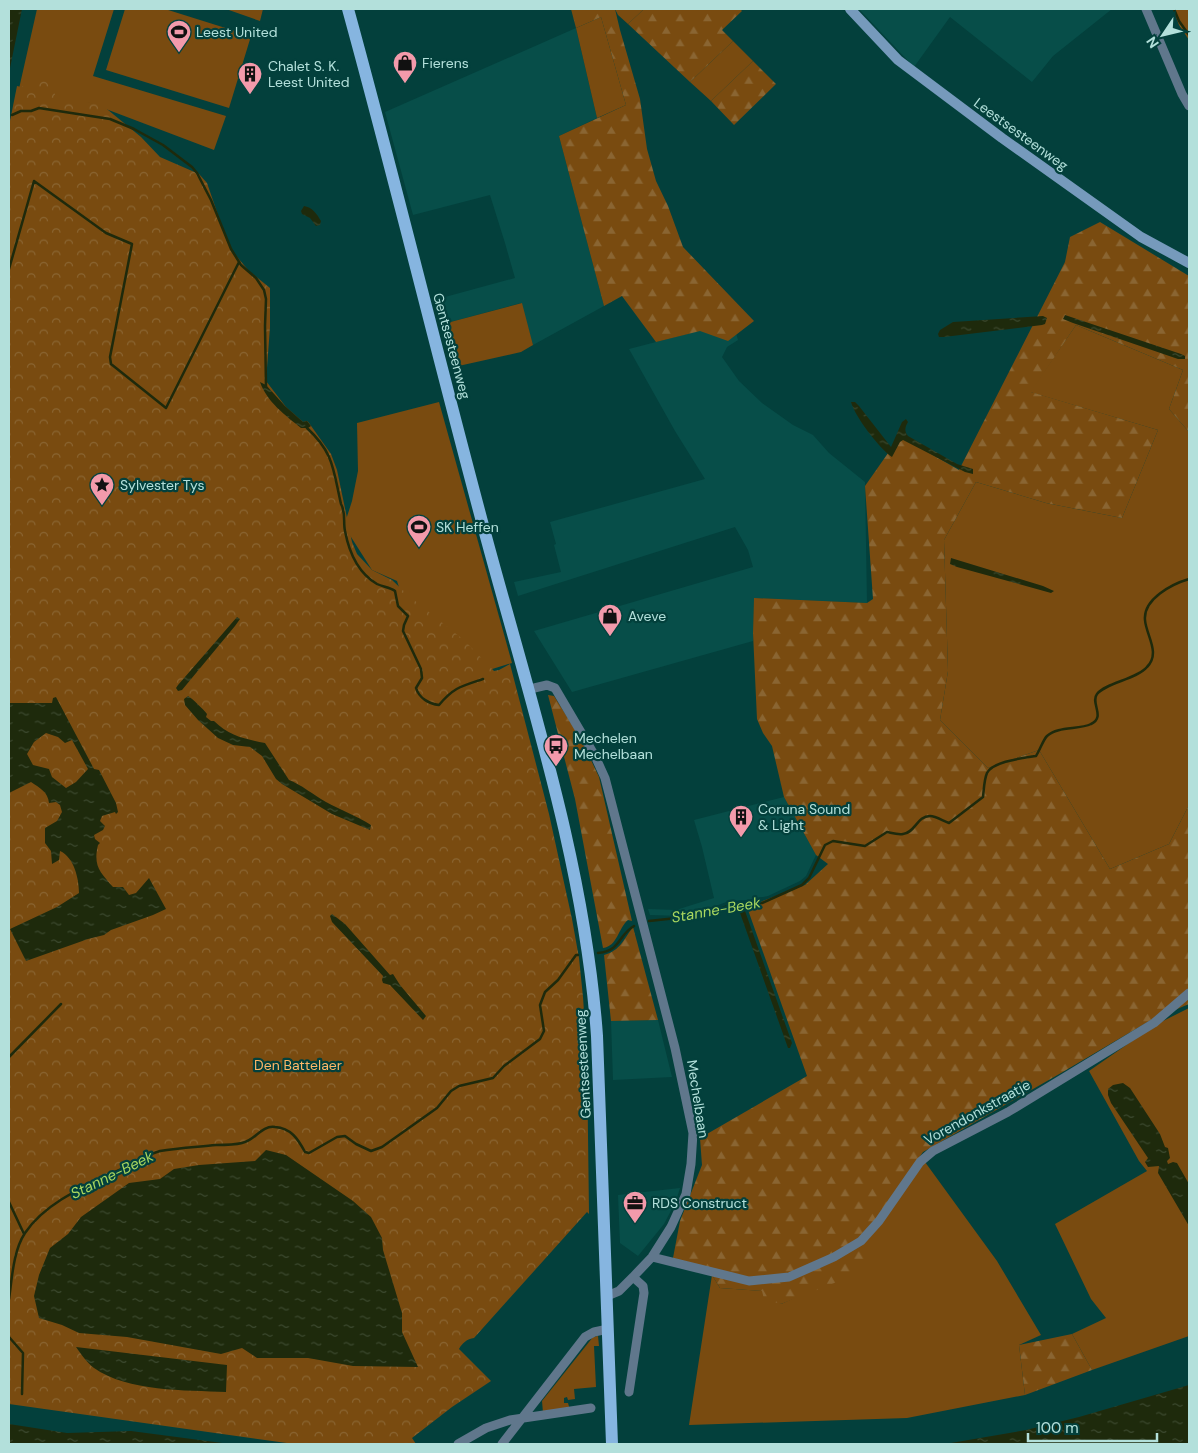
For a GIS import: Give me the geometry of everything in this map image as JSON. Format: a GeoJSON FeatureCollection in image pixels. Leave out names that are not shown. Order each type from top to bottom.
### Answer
{"type":"FeatureCollection","features":[{"type":"Feature","properties":{"kind":"main road","name":"Gentsesteenweg"},"geometry":{"type":"LineString","coordinates":[[348,9],[475,494],[530,689],[571,856],[593,984],[601,1119],[612,1444]]}},
{"type":"Feature","properties":{"kind":"street","name":"Leestsesteenweg"},"geometry":{"type":"LineString","coordinates":[[850,9],[898,60],[1002,138],[1141,237],[1189,263]]}},
{"type":"Feature","properties":{"kind":"street"},"geometry":{"type":"LineString","coordinates":[[1146,9],[1182,94],[1189,106]]}},
{"type":"Feature","properties":{"kind":"street","name":"Mechelbaan"},"geometry":{"type":"LineString","coordinates":[[530,689],[547,685],[554,688],[595,756],[605,778],[675,1048],[693,1133],[691,1164],[686,1194],[671,1227],[652,1257],[620,1291],[607,1296]]}},
{"type":"Feature","properties":{"kind":"street","name":"Vorendonkstraatje"},"geometry":{"type":"LineString","coordinates":[[652,1257],[749,1281],[789,1277],[834,1257],[860,1241],[879,1222],[920,1162],[933,1150],[1008,1112],[1154,1023],[1189,993]]}},
{"type":"Feature","properties":{"kind":"street"},"geometry":{"type":"LineString","coordinates":[[629,1392],[644,1293],[644,1286],[633,1277]]}},
{"type":"Feature","properties":{"kind":"street"},"geometry":{"type":"LineString","coordinates":[[502,1444],[585,1337],[594,1332],[608,1329]]}},
{"type":"Feature","properties":{"kind":"street"},"geometry":{"type":"LineString","coordinates":[[458,1444],[486,1428],[522,1418],[591,1408]]}},
{"type":"Feature","properties":{"kind":"shaded area"},"geometry":{"type":"Polygon","coordinates":[[[859,9],[1112,9],[1053,56],[1032,82],[950,17],[914,67],[859,9]]]}},
{"type":"Feature","properties":{"kind":"shaded area"},"geometry":{"type":"Polygon","coordinates":[[[576,28],[597,118],[559,136],[604,306],[533,345],[521,303],[443,324],[434,300],[515,278],[490,195],[413,215],[385,112],[576,28]]]}},
{"type":"Feature","properties":{"kind":"shaded area"},"geometry":{"type":"Polygon","coordinates":[[[729,323],[736,333],[738,340],[727,347],[722,357],[739,381],[762,403],[793,425],[813,435],[829,453],[865,482],[867,603],[754,598],[753,641],[572,692],[534,631],[753,567],[748,550],[735,527],[518,596],[514,582],[561,572],[550,522],[705,479],[675,431],[629,349],[729,323]]]}},
{"type":"Feature","properties":{"kind":"shaded area"},"geometry":{"type":"Polygon","coordinates":[[[784,797],[816,855],[806,876],[800,881],[768,896],[729,901],[683,916],[650,915],[648,909],[676,910],[714,898],[694,820],[784,797]]]}},
{"type":"Feature","properties":{"kind":"shaded area"},"geometry":{"type":"Polygon","coordinates":[[[658,1020],[672,1077],[613,1080],[611,1021],[658,1020]]]}},
{"type":"Feature","properties":{"kind":"shaded area"},"geometry":{"type":"Polygon","coordinates":[[[680,1188],[676,1201],[664,1224],[638,1256],[620,1243],[618,1195],[680,1188]]]}},
{"type":"Feature","properties":{"kind":"green space"},"geometry":{"type":"Polygon","coordinates":[[[37,9],[114,9],[93,76],[226,116],[214,150],[90,103],[16,102],[37,9]]]}},
{"type":"Feature","properties":{"kind":"green space","name":"Leest United"},"geometry":{"type":"Polygon","coordinates":[[[125,9],[165,9],[251,36],[229,108],[106,70],[125,9]]]}},
{"type":"Feature","properties":{"kind":"green space"},"geometry":{"type":"Polygon","coordinates":[[[226,9],[263,9],[260,21],[226,9]]]}},
{"type":"Feature","properties":{"kind":"green space"},"geometry":{"type":"Polygon","coordinates":[[[571,9],[615,9],[640,99],[647,149],[656,181],[668,206],[683,247],[754,321],[728,341],[700,331],[656,342],[622,296],[604,306],[559,136],[626,105],[601,17],[576,28],[571,9]]]}},
{"type":"Feature","properties":{"kind":"green space"},"geometry":{"type":"Polygon","coordinates":[[[615,9],[644,9],[628,24],[618,15],[615,9]]]}},
{"type":"Feature","properties":{"kind":"green space"},"geometry":{"type":"Polygon","coordinates":[[[644,9],[740,9],[742,11],[722,30],[733,41],[690,82],[628,24],[644,9]]]}},
{"type":"Feature","properties":{"kind":"green space"},"geometry":{"type":"Polygon","coordinates":[[[1173,9],[1189,9],[1189,40],[1179,25],[1173,9]]]}},
{"type":"Feature","properties":{"kind":"green space"},"geometry":{"type":"Polygon","coordinates":[[[601,17],[626,105],[597,118],[576,28],[601,17]]]}},
{"type":"Feature","properties":{"kind":"green space"},"geometry":{"type":"Polygon","coordinates":[[[733,41],[753,61],[711,101],[690,82],[733,41]]]}},
{"type":"Feature","properties":{"kind":"green space"},"geometry":{"type":"Polygon","coordinates":[[[753,61],[776,84],[734,125],[711,101],[753,61]]]}},
{"type":"Feature","properties":{"kind":"green space","name":"Den Battelaer"},"geometry":{"type":"Polygon","coordinates":[[[48,80],[57,100],[75,100],[102,105],[141,137],[160,157],[199,174],[207,183],[232,251],[249,271],[270,288],[270,327],[266,381],[286,407],[303,422],[307,421],[309,423],[331,454],[337,470],[352,542],[357,554],[372,570],[392,580],[465,641],[494,671],[510,664],[549,814],[579,958],[587,1057],[589,1214],[587,1212],[474,1338],[467,1340],[462,1345],[459,1349],[491,1381],[452,1407],[412,1438],[416,1444],[294,1444],[9,1404],[9,126],[17,86],[21,87],[31,81],[48,80]]]}},
{"type":"Feature","properties":{"kind":"green space"},"geometry":{"type":"Polygon","coordinates":[[[1100,222],[1189,276],[1189,432],[1169,409],[1183,370],[1076,325],[1031,392],[1158,430],[1122,518],[1046,503],[976,482],[944,540],[948,671],[940,720],[988,768],[1039,750],[1110,869],[1169,844],[1189,805],[1189,1004],[1151,1020],[923,1152],[878,1216],[863,1243],[873,1252],[867,1265],[847,1278],[781,1304],[764,1299],[762,1291],[720,1288],[712,1275],[673,1258],[680,1221],[702,1165],[700,1138],[807,1076],[747,907],[805,885],[828,864],[816,855],[784,797],[772,746],[763,733],[757,719],[753,633],[754,598],[867,603],[873,599],[865,486],[900,436],[959,470],[1065,262],[1070,237],[1100,222]]]}},
{"type":"Feature","properties":{"kind":"green space"},"geometry":{"type":"Polygon","coordinates":[[[522,303],[533,345],[521,352],[454,367],[443,324],[522,303]]]}},
{"type":"Feature","properties":{"kind":"green space"},"geometry":{"type":"Polygon","coordinates":[[[1076,325],[1183,370],[1169,409],[1189,432],[1189,805],[1169,844],[1110,869],[1039,750],[988,768],[940,720],[948,671],[944,540],[976,482],[1046,503],[1122,518],[1158,430],[1030,392],[1076,325]]]}},
{"type":"Feature","properties":{"kind":"green space","name":"SK Heffen"},"geometry":{"type":"Polygon","coordinates":[[[439,402],[512,663],[431,688],[397,581],[372,570],[344,526],[352,501],[358,471],[357,423],[439,402]]]}},
{"type":"Feature","properties":{"kind":"green space"},"geometry":{"type":"Polygon","coordinates":[[[548,695],[554,696],[581,739],[599,777],[632,921],[628,920],[625,923],[615,940],[608,947],[603,948],[575,799],[548,695]]]}},
{"type":"Feature","properties":{"kind":"green space"},"geometry":{"type":"Polygon","coordinates":[[[633,927],[658,1020],[611,1021],[604,955],[618,947],[633,927]]]}},
{"type":"Feature","properties":{"kind":"green space"},"geometry":{"type":"Polygon","coordinates":[[[1189,1008],[1189,1336],[1092,1370],[1072,1334],[1106,1318],[1091,1299],[1055,1224],[1147,1171],[1139,1161],[1089,1071],[1155,1025],[1189,1008]]]}},
{"type":"Feature","properties":{"kind":"green space"},"geometry":{"type":"Polygon","coordinates":[[[925,1162],[997,1261],[1041,1335],[1019,1345],[1025,1395],[907,1418],[689,1425],[712,1275],[720,1288],[763,1291],[781,1304],[801,1295],[863,1243],[925,1162]]]}},
{"type":"Feature","properties":{"kind":"green space"},"geometry":{"type":"Polygon","coordinates":[[[1072,1334],[1092,1370],[1025,1395],[1019,1345],[1072,1334]]]}},
{"type":"Feature","properties":{"kind":"green space"},"geometry":{"type":"Polygon","coordinates":[[[598,1336],[599,1346],[594,1346],[596,1387],[574,1389],[575,1399],[568,1400],[567,1397],[564,1398],[564,1403],[568,1403],[570,1410],[543,1413],[542,1401],[593,1337],[598,1336]]]}},
{"type":"Feature","properties":{"kind":"water"},"geometry":{"type":"Polygon","coordinates":[[[9,9],[22,9],[9,73],[9,9]]]}},
{"type":"Feature","properties":{"kind":"water"},"geometry":{"type":"Polygon","coordinates":[[[304,206],[316,213],[321,221],[320,225],[316,226],[310,218],[302,214],[301,211],[304,206]]]}},
{"type":"Feature","properties":{"kind":"water"},"geometry":{"type":"Polygon","coordinates":[[[1065,315],[1181,354],[1185,356],[1185,359],[1178,359],[1073,323],[1063,319],[1065,315]]]}},
{"type":"Feature","properties":{"kind":"water"},"geometry":{"type":"Polygon","coordinates":[[[1043,316],[1047,318],[1045,324],[1042,325],[944,337],[939,337],[938,334],[940,330],[953,322],[1043,316]]]}},
{"type":"Feature","properties":{"kind":"water"},"geometry":{"type":"Polygon","coordinates":[[[260,382],[266,385],[303,422],[307,421],[311,426],[301,428],[283,413],[267,396],[260,382]]]}},
{"type":"Feature","properties":{"kind":"water"},"geometry":{"type":"Polygon","coordinates":[[[851,402],[855,402],[859,406],[891,447],[902,422],[906,419],[908,422],[905,431],[908,436],[957,464],[973,469],[973,474],[965,472],[903,440],[892,457],[881,447],[857,416],[851,402]]]}},
{"type":"Feature","properties":{"kind":"water"},"geometry":{"type":"Polygon","coordinates":[[[951,558],[1054,591],[1051,593],[957,567],[950,564],[951,558]]]}},
{"type":"Feature","properties":{"kind":"water"},"geometry":{"type":"Polygon","coordinates":[[[237,617],[240,619],[235,626],[182,690],[178,691],[176,688],[178,685],[237,617]]]}},
{"type":"Feature","properties":{"kind":"water"},"geometry":{"type":"Polygon","coordinates":[[[188,696],[207,714],[206,717],[225,730],[244,738],[265,743],[289,780],[371,825],[370,830],[332,814],[282,784],[276,779],[262,756],[250,747],[233,745],[218,738],[185,705],[184,699],[188,696]]]}},
{"type":"Feature","properties":{"kind":"water"},"geometry":{"type":"Polygon","coordinates":[[[56,697],[94,769],[99,770],[116,803],[118,812],[102,816],[100,821],[105,826],[103,830],[94,835],[95,839],[100,843],[96,858],[99,868],[113,887],[123,887],[129,895],[136,893],[149,878],[166,909],[111,930],[104,935],[26,961],[10,929],[57,907],[79,893],[77,875],[69,858],[60,851],[59,860],[52,864],[51,851],[45,843],[45,828],[57,821],[62,812],[60,805],[56,802],[49,803],[45,793],[31,782],[9,793],[9,703],[52,703],[53,698],[56,697]],[[46,733],[34,742],[27,754],[33,765],[49,769],[52,777],[66,788],[76,782],[88,769],[72,740],[65,743],[58,737],[46,733]]]}},
{"type":"Feature","properties":{"kind":"water"},"geometry":{"type":"Polygon","coordinates":[[[745,911],[792,1043],[790,1048],[788,1048],[740,913],[745,911]]]}},
{"type":"Feature","properties":{"kind":"water"},"geometry":{"type":"Polygon","coordinates":[[[332,914],[345,924],[390,975],[393,974],[426,1016],[423,1020],[390,985],[383,983],[383,976],[332,922],[330,916],[332,914]]]}},
{"type":"Feature","properties":{"kind":"water"},"geometry":{"type":"Polygon","coordinates":[[[1123,1083],[1130,1088],[1160,1134],[1165,1147],[1168,1148],[1170,1158],[1167,1161],[1168,1164],[1177,1163],[1189,1184],[1189,1226],[1158,1173],[1159,1166],[1148,1167],[1145,1162],[1148,1158],[1111,1103],[1108,1089],[1113,1085],[1123,1083]]]}},
{"type":"Feature","properties":{"kind":"water"},"geometry":{"type":"Polygon","coordinates":[[[266,1150],[286,1155],[353,1201],[371,1217],[382,1238],[383,1250],[402,1313],[402,1332],[418,1367],[353,1366],[308,1358],[257,1358],[242,1348],[221,1354],[127,1337],[79,1333],[62,1325],[39,1318],[34,1296],[39,1275],[50,1248],[68,1234],[81,1217],[129,1183],[160,1179],[174,1169],[199,1165],[255,1161],[266,1150]]]}},
{"type":"Feature","properties":{"kind":"water"},"geometry":{"type":"Polygon","coordinates":[[[76,1347],[227,1365],[226,1392],[175,1390],[123,1382],[94,1368],[76,1347]]]}},
{"type":"Feature","properties":{"kind":"water"},"geometry":{"type":"Polygon","coordinates":[[[1189,1385],[1189,1444],[945,1444],[1026,1430],[1079,1417],[1189,1385]]]}},
{"type":"Feature","properties":{"kind":"water"},"geometry":{"type":"Polygon","coordinates":[[[9,1424],[67,1433],[131,1431],[230,1444],[9,1444],[9,1424]]]}},
{"type":"Feature","properties":{"kind":"waterway"},"geometry":{"type":"LineString","coordinates":[[1174,9],[1179,21],[1189,35]]}},
{"type":"Feature","properties":{"kind":"waterway"},"geometry":{"type":"LineString","coordinates":[[12,115],[21,111],[31,111],[39,108],[110,119],[134,129],[163,145],[192,167],[211,200],[231,249],[241,265],[256,278],[264,290],[266,299],[266,387]]}},
{"type":"Feature","properties":{"kind":"waterway"},"geometry":{"type":"LineString","coordinates":[[9,269],[34,181],[106,233],[132,244],[110,357],[111,364],[166,408],[239,262]]}},
{"type":"Feature","properties":{"kind":"waterway"},"geometry":{"type":"LineString","coordinates":[[307,428],[323,446],[331,462],[343,511],[344,528],[355,561],[370,579],[395,591],[398,606],[408,616],[403,631],[421,669],[422,678],[416,688],[419,695],[428,702],[439,705],[449,694],[459,688],[483,679]]}},
{"type":"Feature","properties":{"kind":"waterway","name":"Stanne-Beek"},"geometry":{"type":"LineString","coordinates":[[649,921],[705,915],[733,904],[762,903],[802,885],[809,878],[825,845],[833,841],[865,846],[887,832],[907,833],[926,817],[935,817],[949,823],[983,797],[985,779],[990,769],[1009,761],[1036,756],[1047,736],[1052,733],[1063,729],[1086,726],[1095,721],[1098,714],[1095,702],[1097,694],[1107,687],[1136,675],[1151,662],[1153,650],[1145,620],[1149,605],[1167,589],[1189,579]]}},
{"type":"Feature","properties":{"kind":"waterway","name":"Stanne-Beek"},"geometry":{"type":"LineString","coordinates":[[598,953],[611,949],[634,926]]}},
{"type":"Feature","properties":{"kind":"waterway","name":"Stanne-Beek"},"geometry":{"type":"LineString","coordinates":[[9,1299],[18,1248],[25,1233],[34,1221],[70,1194],[151,1154],[174,1149],[233,1145],[247,1142],[270,1127],[281,1128],[290,1132],[305,1152],[309,1153],[337,1137],[345,1136],[371,1151],[382,1147],[437,1108],[451,1091],[459,1086],[493,1078],[504,1066],[540,1039],[544,1031],[540,1005],[545,992],[558,980],[576,955],[578,955]]}},
{"type":"Feature","properties":{"kind":"waterway"},"geometry":{"type":"LineString","coordinates":[[9,1057],[61,1004]]}},
{"type":"Feature","properties":{"kind":"waterway"},"geometry":{"type":"LineString","coordinates":[[9,1202],[24,1234]]}},
{"type":"Feature","properties":{"kind":"waterway","name":"Stanne-Beek"},"geometry":{"type":"LineString","coordinates":[[9,1337],[23,1353],[22,1394]]}},
{"type":"Feature","properties":{"kind":"place","name":"Leest United"},"geometry":{"type":"Point","coordinates":[179,53]}},
{"type":"Feature","properties":{"kind":"place","name":"Fierens"},"geometry":{"type":"Point","coordinates":[405,84]}},
{"type":"Feature","properties":{"kind":"place","name":"Chalet S. K. Leest United"},"geometry":{"type":"Point","coordinates":[250,95]}},
{"type":"Feature","properties":{"kind":"place","name":"Sylvester Tys"},"geometry":{"type":"Point","coordinates":[102,506]}},
{"type":"Feature","properties":{"kind":"place","name":"SK Heffen"},"geometry":{"type":"Point","coordinates":[419,548]}},
{"type":"Feature","properties":{"kind":"place","name":"Aveve"},"geometry":{"type":"Point","coordinates":[610,637]}},
{"type":"Feature","properties":{"kind":"place","name":"Mechelen Mechelbaan"},"geometry":{"type":"Point","coordinates":[556,767]}},
{"type":"Feature","properties":{"kind":"place","name":"Coruna Sound & Light"},"geometry":{"type":"Point","coordinates":[741,838]}},
{"type":"Feature","properties":{"kind":"place","name":"RDS Construct"},"geometry":{"type":"Point","coordinates":[635,1224]}}]}
